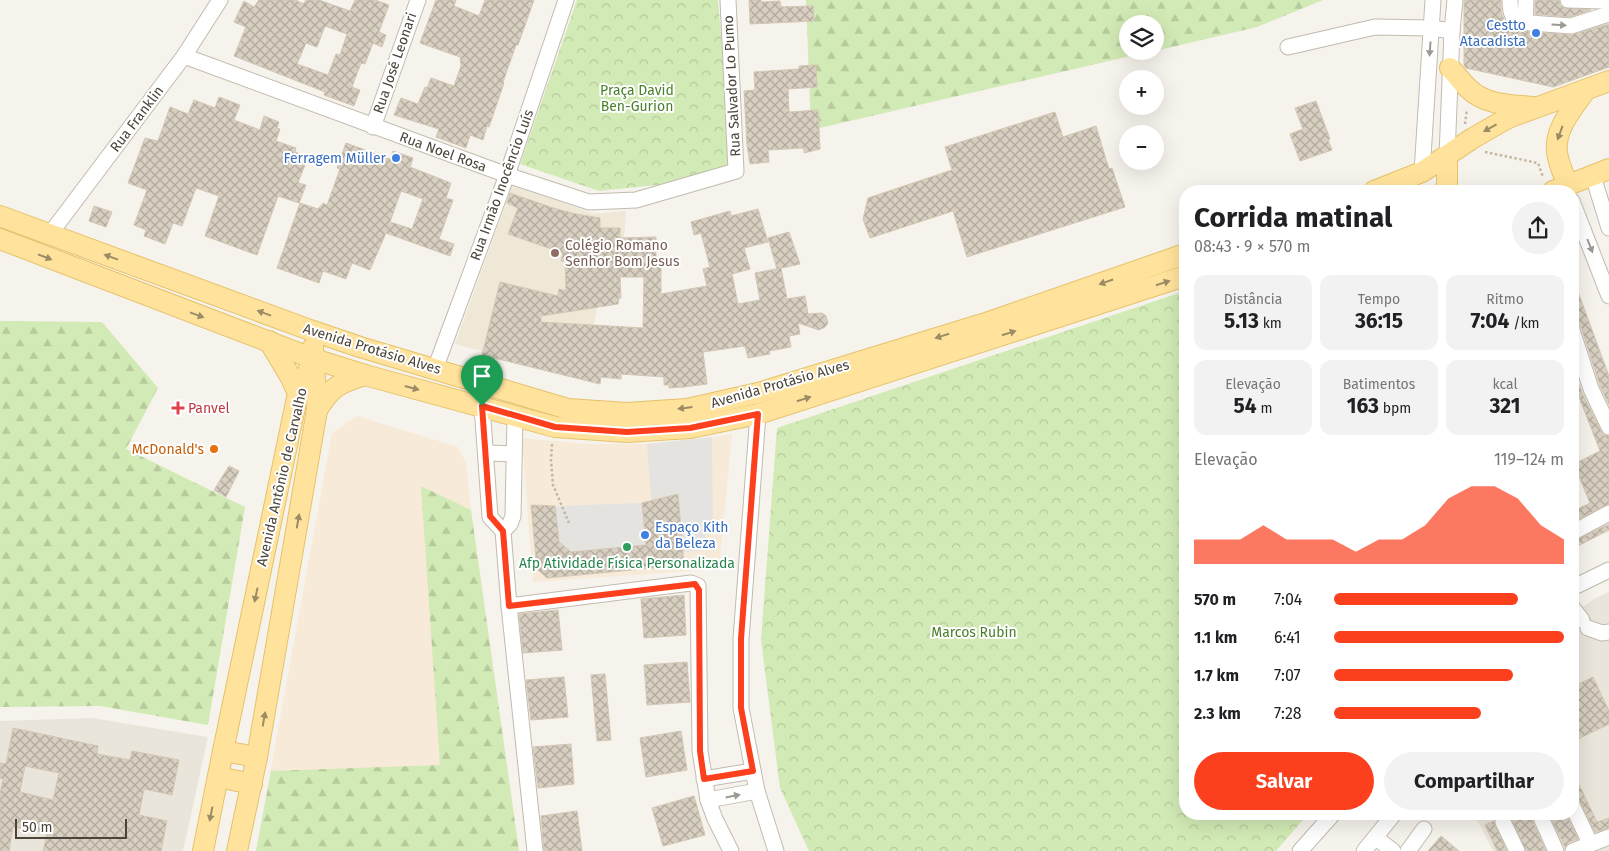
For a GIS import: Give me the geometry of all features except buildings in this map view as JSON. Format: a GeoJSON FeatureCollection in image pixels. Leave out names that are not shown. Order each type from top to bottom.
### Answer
{"type":"FeatureCollection","features":[{"type":"Feature","properties":{"kind":"main road"},"geometry":{"type":"LineString","coordinates":[[1450,68],[1470,90],[1481,98],[1498,103],[1535,108]]}},
{"type":"Feature","properties":{"kind":"main road"},"geometry":{"type":"LineString","coordinates":[[1389,185],[1422,172],[1473,138],[1508,118],[1609,81]]}},
{"type":"Feature","properties":{"kind":"main road"},"geometry":{"type":"LineString","coordinates":[[1561,185],[1557,152],[1558,138],[1566,117],[1585,91]]}},
{"type":"Feature","properties":{"kind":"main road"},"geometry":{"type":"LineString","coordinates":[[1448,156],[1448,185]]}},
{"type":"Feature","properties":{"kind":"main road"},"geometry":{"type":"LineString","coordinates":[[1574,185],[1601,172]]}},
{"type":"Feature","properties":{"kind":"main road","name":"Avenida Protásio Alves"},"geometry":{"type":"LineString","coordinates":[[0,216],[360,347],[568,409],[627,413],[687,409],[758,393],[980,325],[1179,256]]}},
{"type":"Feature","properties":{"kind":"main road","name":"Avenida Protásio Alves"},"geometry":{"type":"LineString","coordinates":[[0,239],[314,359],[365,375],[555,427],[627,432],[681,429],[758,414],[1179,278]]}},
{"type":"Feature","properties":{"kind":"main road"},"geometry":{"type":"LineString","coordinates":[[310,330],[314,359],[331,352],[360,347]]}},
{"type":"Feature","properties":{"kind":"main road"},"geometry":{"type":"LineString","coordinates":[[268,341],[290,376],[298,393]]}},
{"type":"Feature","properties":{"kind":"main road","name":"Avenida Antônio de Carvalho"},"geometry":{"type":"LineString","coordinates":[[204,851],[298,393],[314,359]]}},
{"type":"Feature","properties":{"kind":"main road","name":"Avenida Antônio de Carvalho"},"geometry":{"type":"LineString","coordinates":[[237,851],[257,757],[317,410],[314,359]]}},
{"type":"Feature","properties":{"kind":"main road"},"geometry":{"type":"LineString","coordinates":[[317,410],[335,387],[365,375]]}},
{"type":"Feature","properties":{"kind":"main road"},"geometry":{"type":"LineString","coordinates":[[223,751],[257,757]]}},
{"type":"Feature","properties":{"kind":"main road"},"geometry":{"type":"LineString","coordinates":[[218,777],[252,784]]}},
{"type":"Feature","properties":{"kind":"street","name":"Rua Franklin"},"geometry":{"type":"LineString","coordinates":[[50,234],[184,56],[220,0]]}},
{"type":"Feature","properties":{"kind":"street","name":"Rua José Leonari"},"geometry":{"type":"LineString","coordinates":[[373,127],[418,0]]}},
{"type":"Feature","properties":{"kind":"street","name":"Rua Irmão Inocêncio Luís"},"geometry":{"type":"LineString","coordinates":[[435,369],[507,175],[566,0]]}},
{"type":"Feature","properties":{"kind":"street","name":"Rua Salvador Lo Pumo"},"geometry":{"type":"LineString","coordinates":[[728,0],[736,171]]}},
{"type":"Feature","properties":{"kind":"street"},"geometry":{"type":"LineString","coordinates":[[1422,172],[1433,0]]}},
{"type":"Feature","properties":{"kind":"street"},"geometry":{"type":"LineString","coordinates":[[1448,156],[1450,68],[1455,0]]}},
{"type":"Feature","properties":{"kind":"street"},"geometry":{"type":"LineString","coordinates":[[1510,0],[1510,9],[1513,17],[1518,22],[1571,26],[1605,8]]}},
{"type":"Feature","properties":{"kind":"street"},"geometry":{"type":"LineString","coordinates":[[1524,22],[1526,0]]}},
{"type":"Feature","properties":{"kind":"street"},"geometry":{"type":"LineString","coordinates":[[1568,0],[1605,8]]}},
{"type":"Feature","properties":{"kind":"street"},"geometry":{"type":"LineString","coordinates":[[1288,47],[1375,27],[1452,30]]}},
{"type":"Feature","properties":{"kind":"street","name":"Rua Noel Rosa"},"geometry":{"type":"LineString","coordinates":[[184,56],[373,127],[588,202],[636,200],[736,171]]}},
{"type":"Feature","properties":{"kind":"street"},"geometry":{"type":"LineString","coordinates":[[1601,172],[1609,228]]}},
{"type":"Feature","properties":{"kind":"street"},"geometry":{"type":"LineString","coordinates":[[1579,229],[1609,296]]}},
{"type":"Feature","properties":{"kind":"street"},"geometry":{"type":"LineString","coordinates":[[1579,352],[1591,389],[1609,427]]}},
{"type":"Feature","properties":{"kind":"street"},"geometry":{"type":"LineString","coordinates":[[482,406],[490,516],[503,531],[535,851]]}},
{"type":"Feature","properties":{"kind":"street"},"geometry":{"type":"LineString","coordinates":[[758,414],[741,639],[741,708],[757,791],[776,851]]}},
{"type":"Feature","properties":{"kind":"street"},"geometry":{"type":"LineString","coordinates":[[503,531],[510,524],[513,516],[515,416]]}},
{"type":"Feature","properties":{"kind":"street"},"geometry":{"type":"LineString","coordinates":[[486,453],[514,454]]}},
{"type":"Feature","properties":{"kind":"street"},"geometry":{"type":"LineString","coordinates":[[1579,529],[1609,513]]}},
{"type":"Feature","properties":{"kind":"street"},"geometry":{"type":"LineString","coordinates":[[1579,585],[1609,570]]}},
{"type":"Feature","properties":{"kind":"street"},"geometry":{"type":"LineString","coordinates":[[509,606],[691,583],[698,586],[700,751],[708,800],[715,820],[731,851]]}},
{"type":"Feature","properties":{"kind":"street"},"geometry":{"type":"LineString","coordinates":[[1579,616],[1585,624],[1602,633],[1609,632]]}},
{"type":"Feature","properties":{"kind":"street"},"geometry":{"type":"LineString","coordinates":[[704,779],[753,771]]}},
{"type":"Feature","properties":{"kind":"street"},"geometry":{"type":"LineString","coordinates":[[708,800],[757,791]]}},
{"type":"Feature","properties":{"kind":"street"},"geometry":{"type":"LineString","coordinates":[[1300,851],[1328,820]]}},
{"type":"Feature","properties":{"kind":"street"},"geometry":{"type":"LineString","coordinates":[[1364,851],[1390,820]]}},
{"type":"Feature","properties":{"kind":"street"},"geometry":{"type":"LineString","coordinates":[[1542,820],[1556,851]]}},
{"type":"Feature","properties":{"kind":"street"},"geometry":{"type":"LineString","coordinates":[[1579,820],[1590,844]]}},
{"type":"Feature","properties":{"kind":"street"},"geometry":{"type":"LineString","coordinates":[[1503,822],[1517,851]]}},
{"type":"Feature","properties":{"kind":"street"},"geometry":{"type":"LineString","coordinates":[[1408,851],[1424,829]]}},
{"type":"Feature","properties":{"kind":"street"},"geometry":{"type":"LineString","coordinates":[[1573,851],[1609,837]]}},
{"type":"Feature","properties":{"kind":"street"},"geometry":{"type":"LineString","coordinates":[[1376,838],[1392,851]]}},
{"type":"Feature","properties":{"kind":"path"},"geometry":{"type":"LineString","coordinates":[[1470,90],[1465,126],[1483,151],[1538,163],[1557,185]]}},
{"type":"Feature","properties":{"kind":"path"},"geometry":{"type":"LineString","coordinates":[[555,427],[551,460],[553,486],[569,523]]}},
{"type":"Feature","properties":{"kind":"shaded area","name":"Colégio Romano Senhor Bom Jesus"},"geometry":{"type":"Polygon","coordinates":[[[513,184],[594,214],[626,211],[620,291],[599,295],[585,378],[455,344],[513,184]]]}},
{"type":"Feature","properties":{"kind":"shaded area"},"geometry":{"type":"Polygon","coordinates":[[[357,416],[458,447],[466,463],[519,851],[256,851],[332,433],[357,416]]]}},
{"type":"Feature","properties":{"kind":"shaded area"},"geometry":{"type":"Polygon","coordinates":[[[732,434],[719,569],[533,582],[522,438],[587,444],[647,444],[690,441],[732,434]]]}},
{"type":"Feature","properties":{"kind":"shaded area"},"geometry":{"type":"Polygon","coordinates":[[[712,437],[713,534],[705,535],[706,550],[683,552],[678,494],[651,500],[647,444],[712,437]]]}},
{"type":"Feature","properties":{"kind":"shaded area"},"geometry":{"type":"Polygon","coordinates":[[[642,503],[646,545],[571,552],[559,542],[555,506],[642,503]]]}},
{"type":"Feature","properties":{"kind":"shaded area"},"geometry":{"type":"Polygon","coordinates":[[[1609,592],[1609,851],[1493,851],[1477,820],[1579,820],[1579,610],[1594,599],[1609,592]]]}},
{"type":"Feature","properties":{"kind":"shaded area"},"geometry":{"type":"Polygon","coordinates":[[[92,718],[208,737],[183,851],[0,851],[0,721],[92,718]]]}},
{"type":"Feature","properties":{"kind":"green space","name":"Praça David Ben-Gurion"},"geometry":{"type":"Polygon","coordinates":[[[577,0],[718,0],[733,177],[599,191],[520,164],[577,0]]]}},
{"type":"Feature","properties":{"kind":"green space"},"geometry":{"type":"Polygon","coordinates":[[[806,0],[1323,0],[1257,27],[1164,49],[1164,15],[1119,15],[1119,59],[811,130],[806,0]]]}},
{"type":"Feature","properties":{"kind":"green space","name":"Marcos Rubin"},"geometry":{"type":"Polygon","coordinates":[[[1179,293],[1179,820],[1303,820],[1276,851],[809,851],[780,788],[761,640],[777,428],[1179,293]]]}},
{"type":"Feature","properties":{"kind":"green space"},"geometry":{"type":"Polygon","coordinates":[[[0,321],[102,322],[158,388],[126,449],[245,507],[208,725],[100,706],[0,707],[0,321]]]}},
{"type":"Feature","properties":{"kind":"green space"},"geometry":{"type":"Polygon","coordinates":[[[421,486],[471,510],[519,851],[256,851],[271,771],[440,765],[421,486]]]}},
{"type":"Feature","properties":{"kind":"place","name":"Cestto Atacadista"},"geometry":{"type":"Point","coordinates":[1536,33]}},
{"type":"Feature","properties":{"kind":"place","name":"Ferragem Müller"},"geometry":{"type":"Point","coordinates":[396,158]}},
{"type":"Feature","properties":{"kind":"place","name":"Colégio Romano Senhor Bom Jesus"},"geometry":{"type":"Point","coordinates":[555,253]}},
{"type":"Feature","properties":{"kind":"place","name":"Panvel"},"geometry":{"type":"Point","coordinates":[178,408]}},
{"type":"Feature","properties":{"kind":"place","name":"McDonald's"},"geometry":{"type":"Point","coordinates":[214,449]}},
{"type":"Feature","properties":{"kind":"place","name":"Espaço Kith da Beleza"},"geometry":{"type":"Point","coordinates":[645,535]}},
{"type":"Feature","properties":{"kind":"place","name":"Afp Atividade Física Personalizada"},"geometry":{"type":"Point","coordinates":[627,547]}},
{"type":"Feature","properties":{"kind":"route"},"geometry":{"type":"LineString","coordinates":[[482,406],[555,427],[627,432],[690,428],[758,414],[741,639],[741,708],[753,771],[704,779],[700,751],[698,586],[691,583],[509,606],[503,531],[490,516],[482,406]]}}]}
